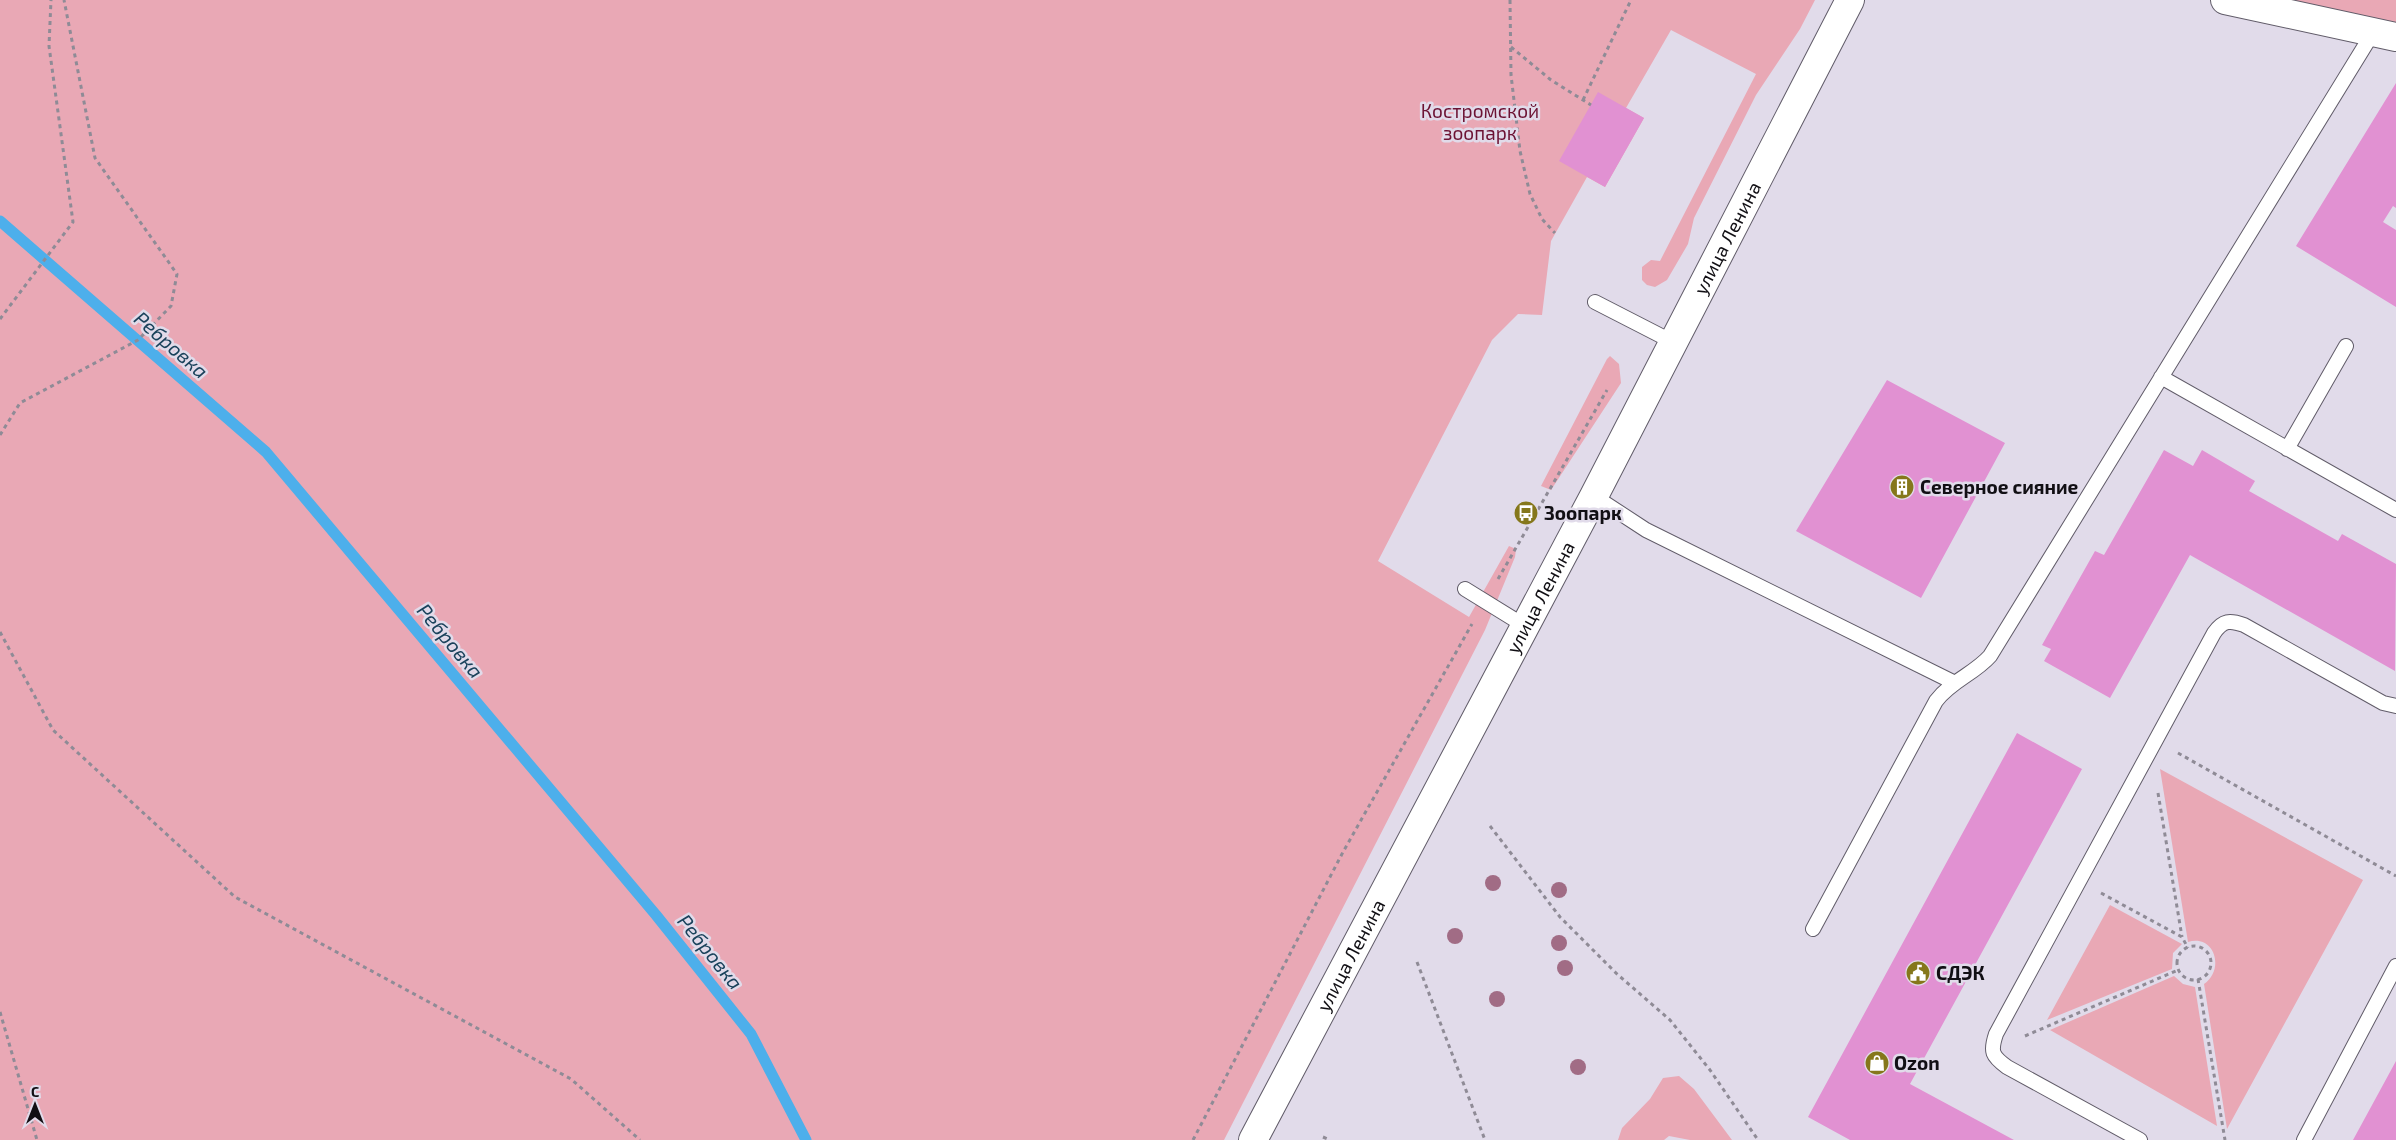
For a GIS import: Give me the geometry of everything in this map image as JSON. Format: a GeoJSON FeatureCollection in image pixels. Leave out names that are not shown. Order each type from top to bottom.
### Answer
{"type":"FeatureCollection","features":[{"type":"Feature","properties":{"kind":"main road","name":"улица Ленина"},"geometry":{"type":"LineString","coordinates":[[1253,1140],[1594,496],[1850,0]]}},
{"type":"Feature","properties":{"kind":"main road"},"geometry":{"type":"LineString","coordinates":[[2225,0],[2385,34]]}},
{"type":"Feature","properties":{"kind":"lane"},"geometry":{"type":"LineString","coordinates":[[1813,929],[1936,701],[1944,690],[1981,666],[1990,656],[2161,378],[2385,34]]}},
{"type":"Feature","properties":{"kind":"lane"},"geometry":{"type":"LineString","coordinates":[[1595,302],[1673,342]]}},
{"type":"Feature","properties":{"kind":"lane"},"geometry":{"type":"LineString","coordinates":[[2287,449],[2346,346]]}},
{"type":"Feature","properties":{"kind":"lane"},"geometry":{"type":"LineString","coordinates":[[2161,378],[2396,510]]}},
{"type":"Feature","properties":{"kind":"lane"},"geometry":{"type":"LineString","coordinates":[[1594,496],[1646,530],[1955,683]]}},
{"type":"Feature","properties":{"kind":"lane"},"geometry":{"type":"LineString","coordinates":[[1465,589],[1525,626]]}},
{"type":"Feature","properties":{"kind":"lane"},"geometry":{"type":"LineString","coordinates":[[2140,1140],[2007,1067],[1995,1058],[1992,1049],[1996,1034],[2214,633],[2221,624],[2232,620],[2383,703],[2396,706]]}},
{"type":"Feature","properties":{"kind":"lane"},"geometry":{"type":"LineString","coordinates":[[2304,1140],[2396,966]]}},
{"type":"Feature","properties":{"kind":"path"},"geometry":{"type":"LineString","coordinates":[[0,319],[73,222],[48,46],[51,0]]}},
{"type":"Feature","properties":{"kind":"path"},"geometry":{"type":"LineString","coordinates":[[0,435],[20,403],[138,340],[171,306],[177,274],[95,158],[64,0]]}},
{"type":"Feature","properties":{"kind":"path"},"geometry":{"type":"LineString","coordinates":[[1510,0],[1510,46],[1514,111],[1530,194],[1542,220],[1555,233]]}},
{"type":"Feature","properties":{"kind":"path"},"geometry":{"type":"LineString","coordinates":[[1583,100],[1631,0]]}},
{"type":"Feature","properties":{"kind":"path"},"geometry":{"type":"LineString","coordinates":[[1510,46],[1545,75],[1591,105]]}},
{"type":"Feature","properties":{"kind":"path"},"geometry":{"type":"LineString","coordinates":[[1193,1140],[1343,852],[1607,390]]}},
{"type":"Feature","properties":{"kind":"path"},"geometry":{"type":"LineString","coordinates":[[0,632],[53,730],[235,897],[571,1079],[640,1140]]}},
{"type":"Feature","properties":{"kind":"path"},"geometry":{"type":"LineString","coordinates":[[2155,740],[2396,876]]}},
{"type":"Feature","properties":{"kind":"path"},"geometry":{"type":"LineString","coordinates":[[2156,785],[2182,937],[2188,948]]}},
{"type":"Feature","properties":{"kind":"path"},"geometry":{"type":"LineString","coordinates":[[1490,826],[1560,917],[1617,974],[1670,1020],[1710,1070],[1758,1140]]}},
{"type":"Feature","properties":{"kind":"path"},"geometry":{"type":"LineString","coordinates":[[2079,880],[2182,937]]}},
{"type":"Feature","properties":{"kind":"path"},"geometry":{"type":"LineString","coordinates":[[2193,946],[2201,948],[2208,954],[2211,962],[2209,971],[2203,978],[2186,979],[2178,970],[2176,964],[2178,956],[2188,948],[2193,946]]}},
{"type":"Feature","properties":{"kind":"path"},"geometry":{"type":"LineString","coordinates":[[1417,962],[1485,1140]]}},
{"type":"Feature","properties":{"kind":"path"},"geometry":{"type":"LineString","coordinates":[[1992,1049],[2178,970]]}},
{"type":"Feature","properties":{"kind":"path"},"geometry":{"type":"LineString","coordinates":[[2198,979],[2225,1140]]}},
{"type":"Feature","properties":{"kind":"path"},"geometry":{"type":"LineString","coordinates":[[0,1012],[37,1140]]}},
{"type":"Feature","properties":{"kind":"path"},"geometry":{"type":"LineString","coordinates":[[1323,1137],[1330,1140]]}},
{"type":"Feature","properties":{"kind":"green space","name":"Костромской зоопарк"},"geometry":{"type":"Polygon","coordinates":[[[0,0],[1815,0],[1800,29],[1756,95],[1694,218],[1688,244],[1667,280],[1655,287],[1647,285],[1642,280],[1642,267],[1651,260],[1660,261],[1756,74],[1671,30],[1626,108],[1644,118],[1605,187],[1587,177],[1551,241],[1542,315],[1518,314],[1492,340],[1378,561],[1469,617],[1509,546],[1516,549],[1515,557],[1485,630],[1224,1140],[0,1140],[0,0]]]}},
{"type":"Feature","properties":{"kind":"green space"},"geometry":{"type":"Polygon","coordinates":[[[2244,0],[2396,0],[2396,25],[2244,0]]]}},
{"type":"Feature","properties":{"kind":"green space"},"geometry":{"type":"Polygon","coordinates":[[[1610,356],[1619,364],[1621,383],[1551,490],[1541,486],[1607,359],[1610,356]]]}},
{"type":"Feature","properties":{"kind":"green space"},"geometry":{"type":"Polygon","coordinates":[[[2160,769],[2363,880],[2227,1129],[2204,984],[2214,970],[2214,955],[2205,943],[2197,941],[2188,942],[2160,769]]]}},
{"type":"Feature","properties":{"kind":"green space"},"geometry":{"type":"Polygon","coordinates":[[[2110,905],[2182,944],[2173,953],[2172,969],[2047,1020],[2110,905]]]}},
{"type":"Feature","properties":{"kind":"green space"},"geometry":{"type":"Polygon","coordinates":[[[2174,976],[2183,984],[2195,987],[2217,1126],[2050,1030],[2174,976]]]}},
{"type":"Feature","properties":{"kind":"green space"},"geometry":{"type":"Polygon","coordinates":[[[1679,1076],[1694,1089],[1732,1140],[1690,1140],[1669,1136],[1664,1140],[1618,1140],[1622,1128],[1650,1099],[1663,1078],[1679,1076]]]}},
{"type":"Feature","properties":{"kind":"building"},"geometry":{"type":"Polygon","coordinates":[[[2396,83],[2396,208],[2393,206],[2383,222],[2396,230],[2396,307],[2296,246],[2396,83]]]}},
{"type":"Feature","properties":{"kind":"building"},"geometry":{"type":"Polygon","coordinates":[[[1598,92],[1644,118],[1605,187],[1559,161],[1598,92]]]}},
{"type":"Feature","properties":{"kind":"building","name":"Северное сияние"},"geometry":{"type":"Polygon","coordinates":[[[1887,380],[2005,443],[1921,598],[1796,531],[1887,380]]]}},
{"type":"Feature","properties":{"kind":"building"},"geometry":{"type":"Polygon","coordinates":[[[2164,450],[2193,466],[2202,450],[2255,481],[2249,491],[2338,541],[2342,534],[2396,564],[2395,671],[2190,555],[2110,698],[2044,661],[2051,649],[2042,645],[2095,551],[2104,555],[2164,450]]]}},
{"type":"Feature","properties":{"kind":"building"},"geometry":{"type":"Polygon","coordinates":[[[2017,733],[2082,769],[1910,1084],[2014,1140],[1850,1140],[1808,1117],[2017,733]]]}},
{"type":"Feature","properties":{"kind":"building"},"geometry":{"type":"Polygon","coordinates":[[[2396,1061],[2396,1140],[2353,1140],[2396,1061]]]}},
{"type":"Feature","properties":{"kind":"waterway","name":"Ребровка"},"geometry":{"type":"LineString","coordinates":[[0,221],[266,452],[656,915],[751,1034],[806,1140]]}},
{"type":"Feature","properties":{"kind":"place","name":"Северное сияние"},"geometry":{"type":"Point","coordinates":[1902,487]}},
{"type":"Feature","properties":{"kind":"place","name":"Зоопарк"},"geometry":{"type":"Point","coordinates":[1526,513]}},
{"type":"Feature","properties":{"kind":"place","name":"СДЭК"},"geometry":{"type":"Point","coordinates":[1918,973]}},
{"type":"Feature","properties":{"kind":"place","name":"Ozon"},"geometry":{"type":"Point","coordinates":[1877,1063]}}]}
